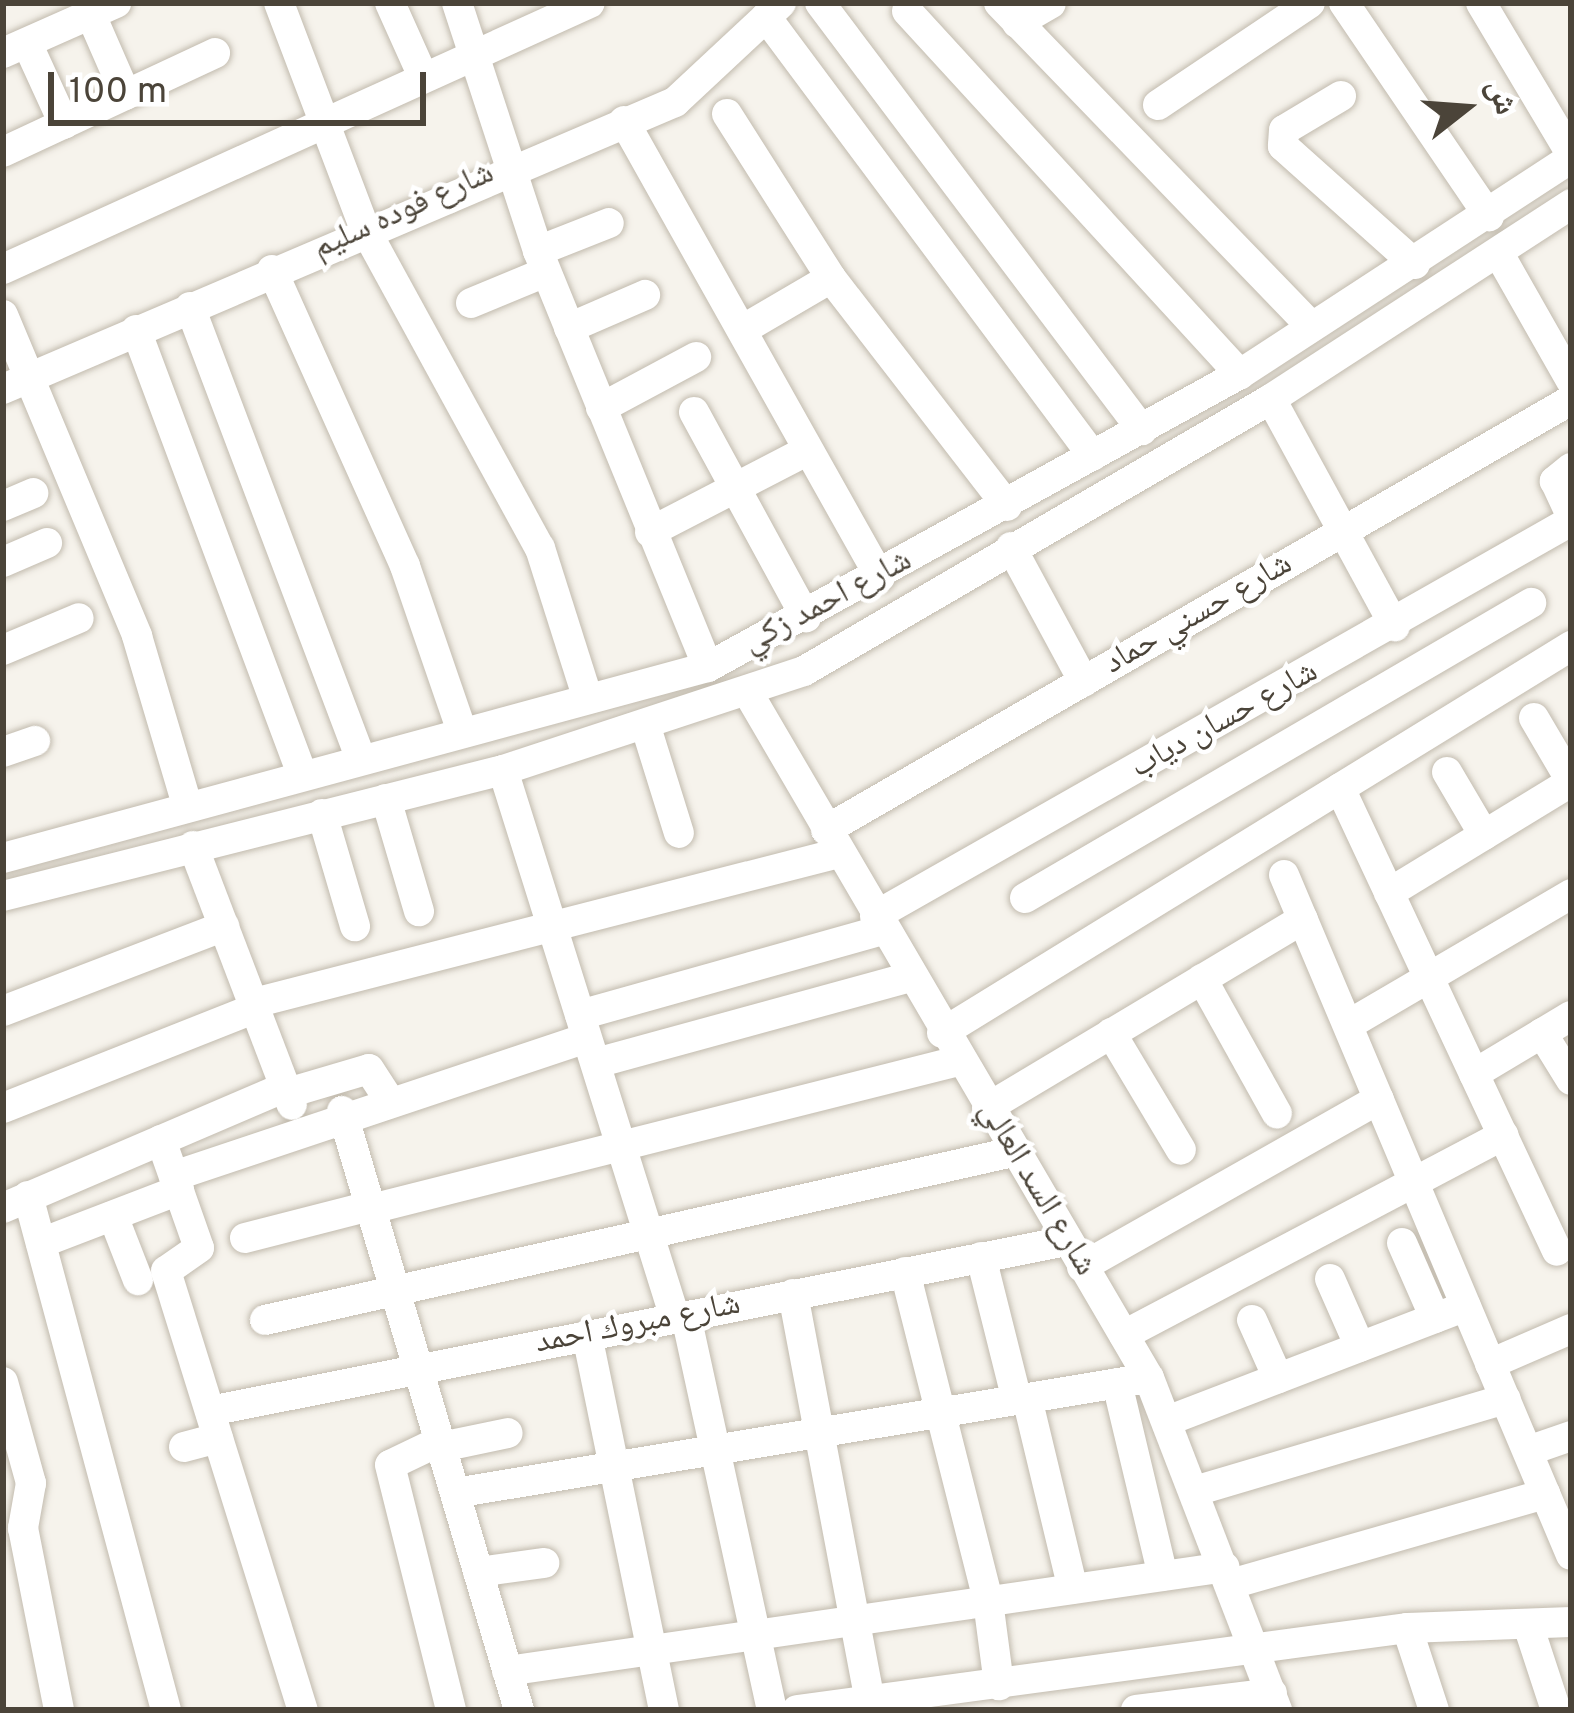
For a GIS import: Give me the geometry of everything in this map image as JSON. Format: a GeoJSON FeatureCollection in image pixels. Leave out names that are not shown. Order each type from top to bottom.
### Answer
{"type":"FeatureCollection","features":[{"type":"Feature","properties":{"kind":"street"},"geometry":{"type":"LineString","coordinates":[[279,3],[365,229],[540,548],[587,696]]}},
{"type":"Feature","properties":{"kind":"street"},"geometry":{"type":"LineString","coordinates":[[390,3],[421,72]]}},
{"type":"Feature","properties":{"kind":"street"},"geometry":{"type":"LineString","coordinates":[[457,3],[542,262],[708,667]]}},
{"type":"Feature","properties":{"kind":"street"},"geometry":{"type":"LineString","coordinates":[[3,269],[321,123],[540,13],[590,3]]}},
{"type":"Feature","properties":{"kind":"street"},"geometry":{"type":"LineString","coordinates":[[820,3],[1142,430]]}},
{"type":"Feature","properties":{"kind":"street"},"geometry":{"type":"LineString","coordinates":[[1008,13],[1051,3]]}},
{"type":"Feature","properties":{"kind":"street"},"geometry":{"type":"LineString","coordinates":[[1158,105],[1310,3]]}},
{"type":"Feature","properties":{"kind":"street"},"geometry":{"type":"LineString","coordinates":[[1345,3],[1490,216]]}},
{"type":"Feature","properties":{"kind":"street"},"geometry":{"type":"LineString","coordinates":[[1483,4],[1571,156]]}},
{"type":"Feature","properties":{"kind":"street"},"geometry":{"type":"LineString","coordinates":[[64,124],[15,48],[104,9],[126,95]]}},
{"type":"Feature","properties":{"kind":"street"},"geometry":{"type":"LineString","coordinates":[[774,10],[1093,457]]}},
{"type":"Feature","properties":{"kind":"street","name":"شارع فوده سليم"},"geometry":{"type":"LineString","coordinates":[[16,383],[509,165],[692,91],[774,10]]}},
{"type":"Feature","properties":{"kind":"street"},"geometry":{"type":"LineString","coordinates":[[907,11],[1240,374]]}},
{"type":"Feature","properties":{"kind":"street"},"geometry":{"type":"LineString","coordinates":[[1008,13],[1311,326]]}},
{"type":"Feature","properties":{"kind":"street"},"geometry":{"type":"LineString","coordinates":[[3,152],[215,52]]}},
{"type":"Feature","properties":{"kind":"street"},"geometry":{"type":"LineString","coordinates":[[1341,96],[1285,130],[1283,146],[1415,264]]}},
{"type":"Feature","properties":{"kind":"street"},"geometry":{"type":"LineString","coordinates":[[727,115],[831,278],[1007,506]]}},
{"type":"Feature","properties":{"kind":"street"},"geometry":{"type":"LineString","coordinates":[[624,121],[880,577]]}},
{"type":"Feature","properties":{"kind":"street","name":"شارع احمد زكي"},"geometry":{"type":"LineString","coordinates":[[3,858],[359,754],[708,667],[880,577],[1240,374],[1490,216],[1571,156]]}},
{"type":"Feature","properties":{"kind":"street","name":"شارع احمد زكي"},"geometry":{"type":"LineString","coordinates":[[3,896],[503,770],[747,691],[831,658],[1270,399],[1571,203]]}},
{"type":"Feature","properties":{"kind":"street"},"geometry":{"type":"LineString","coordinates":[[471,303],[609,223]]}},
{"type":"Feature","properties":{"kind":"street"},"geometry":{"type":"LineString","coordinates":[[1499,254],[1571,381]]}},
{"type":"Feature","properties":{"kind":"street"},"geometry":{"type":"LineString","coordinates":[[272,270],[405,566],[461,729]]}},
{"type":"Feature","properties":{"kind":"street"},"geometry":{"type":"LineString","coordinates":[[742,330],[831,278]]}},
{"type":"Feature","properties":{"kind":"street"},"geometry":{"type":"LineString","coordinates":[[1366,291],[1388,324]]}},
{"type":"Feature","properties":{"kind":"street"},"geometry":{"type":"LineString","coordinates":[[569,328],[645,295]]}},
{"type":"Feature","properties":{"kind":"street"},"geometry":{"type":"LineString","coordinates":[[190,307],[359,754]]}},
{"type":"Feature","properties":{"kind":"street"},"geometry":{"type":"LineString","coordinates":[[3,315],[16,383],[137,636],[187,805]]}},
{"type":"Feature","properties":{"kind":"street"},"geometry":{"type":"LineString","coordinates":[[136,330],[301,771]]}},
{"type":"Feature","properties":{"kind":"street"},"geometry":{"type":"LineString","coordinates":[[601,408],[695,357]]}},
{"type":"Feature","properties":{"kind":"street"},"geometry":{"type":"LineString","coordinates":[[1270,399],[1394,626]]}},
{"type":"Feature","properties":{"kind":"street","name":"شارع حسني حماد"},"geometry":{"type":"LineString","coordinates":[[3,1108],[254,1005],[553,926],[833,842],[1084,682],[1571,400]]}},
{"type":"Feature","properties":{"kind":"street"},"geometry":{"type":"LineString","coordinates":[[694,412],[806,617]]}},
{"type":"Feature","properties":{"kind":"street"},"geometry":{"type":"LineString","coordinates":[[650,532],[808,450]]}},
{"type":"Feature","properties":{"kind":"street","name":"شارع حسان دياب"},"geometry":{"type":"LineString","coordinates":[[588,1039],[879,923],[1078,803],[1394,626],[1571,519],[1555,482],[1571,468]]}},
{"type":"Feature","properties":{"kind":"street"},"geometry":{"type":"LineString","coordinates":[[3,506],[32,494]]}},
{"type":"Feature","properties":{"kind":"street"},"geometry":{"type":"LineString","coordinates":[[3,562],[47,543]]}},
{"type":"Feature","properties":{"kind":"street"},"geometry":{"type":"LineString","coordinates":[[1011,548],[1084,682]]}},
{"type":"Feature","properties":{"kind":"street"},"geometry":{"type":"LineString","coordinates":[[1025,898],[1532,603]]}},
{"type":"Feature","properties":{"kind":"street"},"geometry":{"type":"LineString","coordinates":[[3,650],[79,618]]}},
{"type":"Feature","properties":{"kind":"street"},"geometry":{"type":"LineString","coordinates":[[942,1033],[1571,646]]}},
{"type":"Feature","properties":{"kind":"street","name":"شارع السد العالي"},"geometry":{"type":"LineString","coordinates":[[747,691],[958,1061],[1150,1378],[1274,1701]]}},
{"type":"Feature","properties":{"kind":"street"},"geometry":{"type":"LineString","coordinates":[[1389,893],[1571,781],[1534,718]]}},
{"type":"Feature","properties":{"kind":"street"},"geometry":{"type":"LineString","coordinates":[[645,724],[679,832]]}},
{"type":"Feature","properties":{"kind":"street"},"geometry":{"type":"LineString","coordinates":[[3,752],[34,741]]}},
{"type":"Feature","properties":{"kind":"street"},"geometry":{"type":"LineString","coordinates":[[503,770],[650,1236],[680,1317],[762,1634],[772,1710]]}},
{"type":"Feature","properties":{"kind":"street"},"geometry":{"type":"LineString","coordinates":[[1447,772],[1484,835]]}},
{"type":"Feature","properties":{"kind":"street"},"geometry":{"type":"LineString","coordinates":[[1340,788],[1557,1251]]}},
{"type":"Feature","properties":{"kind":"street"},"geometry":{"type":"LineString","coordinates":[[386,799],[419,911]]}},
{"type":"Feature","properties":{"kind":"street"},"geometry":{"type":"LineString","coordinates":[[1078,803],[1106,850]]}},
{"type":"Feature","properties":{"kind":"street"},"geometry":{"type":"LineString","coordinates":[[322,814],[356,926]]}},
{"type":"Feature","properties":{"kind":"street"},"geometry":{"type":"LineString","coordinates":[[193,846],[301,1127]]}},
{"type":"Feature","properties":{"kind":"street"},"geometry":{"type":"LineString","coordinates":[[1284,874],[1571,1555]]}},
{"type":"Feature","properties":{"kind":"street"},"geometry":{"type":"LineString","coordinates":[[1348,1025],[1571,894]]}},
{"type":"Feature","properties":{"kind":"street"},"geometry":{"type":"LineString","coordinates":[[986,1108],[1303,919]]}},
{"type":"Feature","properties":{"kind":"street"},"geometry":{"type":"LineString","coordinates":[[3,1011],[224,926]]}},
{"type":"Feature","properties":{"kind":"street"},"geometry":{"type":"LineString","coordinates":[[40,1243],[113,1216],[176,1183],[342,1112],[588,1039],[910,977]]}},
{"type":"Feature","properties":{"kind":"street"},"geometry":{"type":"LineString","coordinates":[[1202,979],[1276,1114]]}},
{"type":"Feature","properties":{"kind":"street"},"geometry":{"type":"LineString","coordinates":[[1474,1074],[1571,1016]]}},
{"type":"Feature","properties":{"kind":"street"},"geometry":{"type":"LineString","coordinates":[[1543,1033],[1571,1080]]}},
{"type":"Feature","properties":{"kind":"street"},"geometry":{"type":"LineString","coordinates":[[1111,1034],[1181,1150]]}},
{"type":"Feature","properties":{"kind":"street"},"geometry":{"type":"LineString","coordinates":[[245,1238],[958,1061]]}},
{"type":"Feature","properties":{"kind":"street"},"geometry":{"type":"LineString","coordinates":[[166,1710],[40,1243],[15,1202],[286,1090],[369,1069],[388,1098]]}},
{"type":"Feature","properties":{"kind":"street","name":"شارع مبروك احمد"},"geometry":{"type":"LineString","coordinates":[[184,1447],[214,1425],[418,1369],[981,1257],[1074,1254],[1379,1099]]}},
{"type":"Feature","properties":{"kind":"street"},"geometry":{"type":"LineString","coordinates":[[342,1112],[519,1710]]}},
{"type":"Feature","properties":{"kind":"street"},"geometry":{"type":"LineString","coordinates":[[1124,1335],[1503,1135]]}},
{"type":"Feature","properties":{"kind":"street"},"geometry":{"type":"LineString","coordinates":[[161,1140],[198,1240],[166,1271],[303,1710]]}},
{"type":"Feature","properties":{"kind":"street"},"geometry":{"type":"LineString","coordinates":[[265,1320],[397,1295],[1013,1152]]}},
{"type":"Feature","properties":{"kind":"street"},"geometry":{"type":"LineString","coordinates":[[113,1216],[138,1280]]}},
{"type":"Feature","properties":{"kind":"street"},"geometry":{"type":"LineString","coordinates":[[1402,1243],[1435,1318]]}},
{"type":"Feature","properties":{"kind":"street"},"geometry":{"type":"LineString","coordinates":[[981,1257],[1073,1589]]}},
{"type":"Feature","properties":{"kind":"street"},"geometry":{"type":"LineString","coordinates":[[905,1272],[988,1601],[999,1685]]}},
{"type":"Feature","properties":{"kind":"street"},"geometry":{"type":"LineString","coordinates":[[1330,1279],[1360,1347]]}},
{"type":"Feature","properties":{"kind":"street"},"geometry":{"type":"LineString","coordinates":[[793,1294],[861,1620],[870,1701]]}},
{"type":"Feature","properties":{"kind":"street"},"geometry":{"type":"LineString","coordinates":[[1167,1421],[1466,1306]]}},
{"type":"Feature","properties":{"kind":"street"},"geometry":{"type":"LineString","coordinates":[[1252,1320],[1278,1378]]}},
{"type":"Feature","properties":{"kind":"street"},"geometry":{"type":"LineString","coordinates":[[1490,1364],[1571,1328]]}},
{"type":"Feature","properties":{"kind":"street"},"geometry":{"type":"LineString","coordinates":[[587,1335],[664,1710]]}},
{"type":"Feature","properties":{"kind":"street"},"geometry":{"type":"LineString","coordinates":[[455,1493],[1150,1378]]}},
{"type":"Feature","properties":{"kind":"street"},"geometry":{"type":"LineString","coordinates":[[3,1382],[28,1499],[23,1528],[59,1710]]}},
{"type":"Feature","properties":{"kind":"street"},"geometry":{"type":"LineString","coordinates":[[1117,1383],[1163,1576]]}},
{"type":"Feature","properties":{"kind":"street"},"geometry":{"type":"LineString","coordinates":[[1195,1491],[1506,1399]]}},
{"type":"Feature","properties":{"kind":"street"},"geometry":{"type":"LineString","coordinates":[[451,1710],[391,1465],[441,1444],[508,1433]]}},
{"type":"Feature","properties":{"kind":"street"},"geometry":{"type":"LineString","coordinates":[[1528,1451],[1571,1436]]}},
{"type":"Feature","properties":{"kind":"street"},"geometry":{"type":"LineString","coordinates":[[507,1672],[1163,1576],[1228,1575],[1545,1494]]}},
{"type":"Feature","properties":{"kind":"street"},"geometry":{"type":"LineString","coordinates":[[478,1572],[544,1563]]}},
{"type":"Feature","properties":{"kind":"street"},"geometry":{"type":"LineString","coordinates":[[796,1710],[1407,1628],[1571,1622]]}},
{"type":"Feature","properties":{"kind":"street"},"geometry":{"type":"LineString","coordinates":[[1528,1624],[1556,1710]]}},
{"type":"Feature","properties":{"kind":"street"},"geometry":{"type":"LineString","coordinates":[[1407,1628],[1434,1710]]}},
{"type":"Feature","properties":{"kind":"street"},"geometry":{"type":"LineString","coordinates":[[1136,1710],[1274,1701]]}}]}
